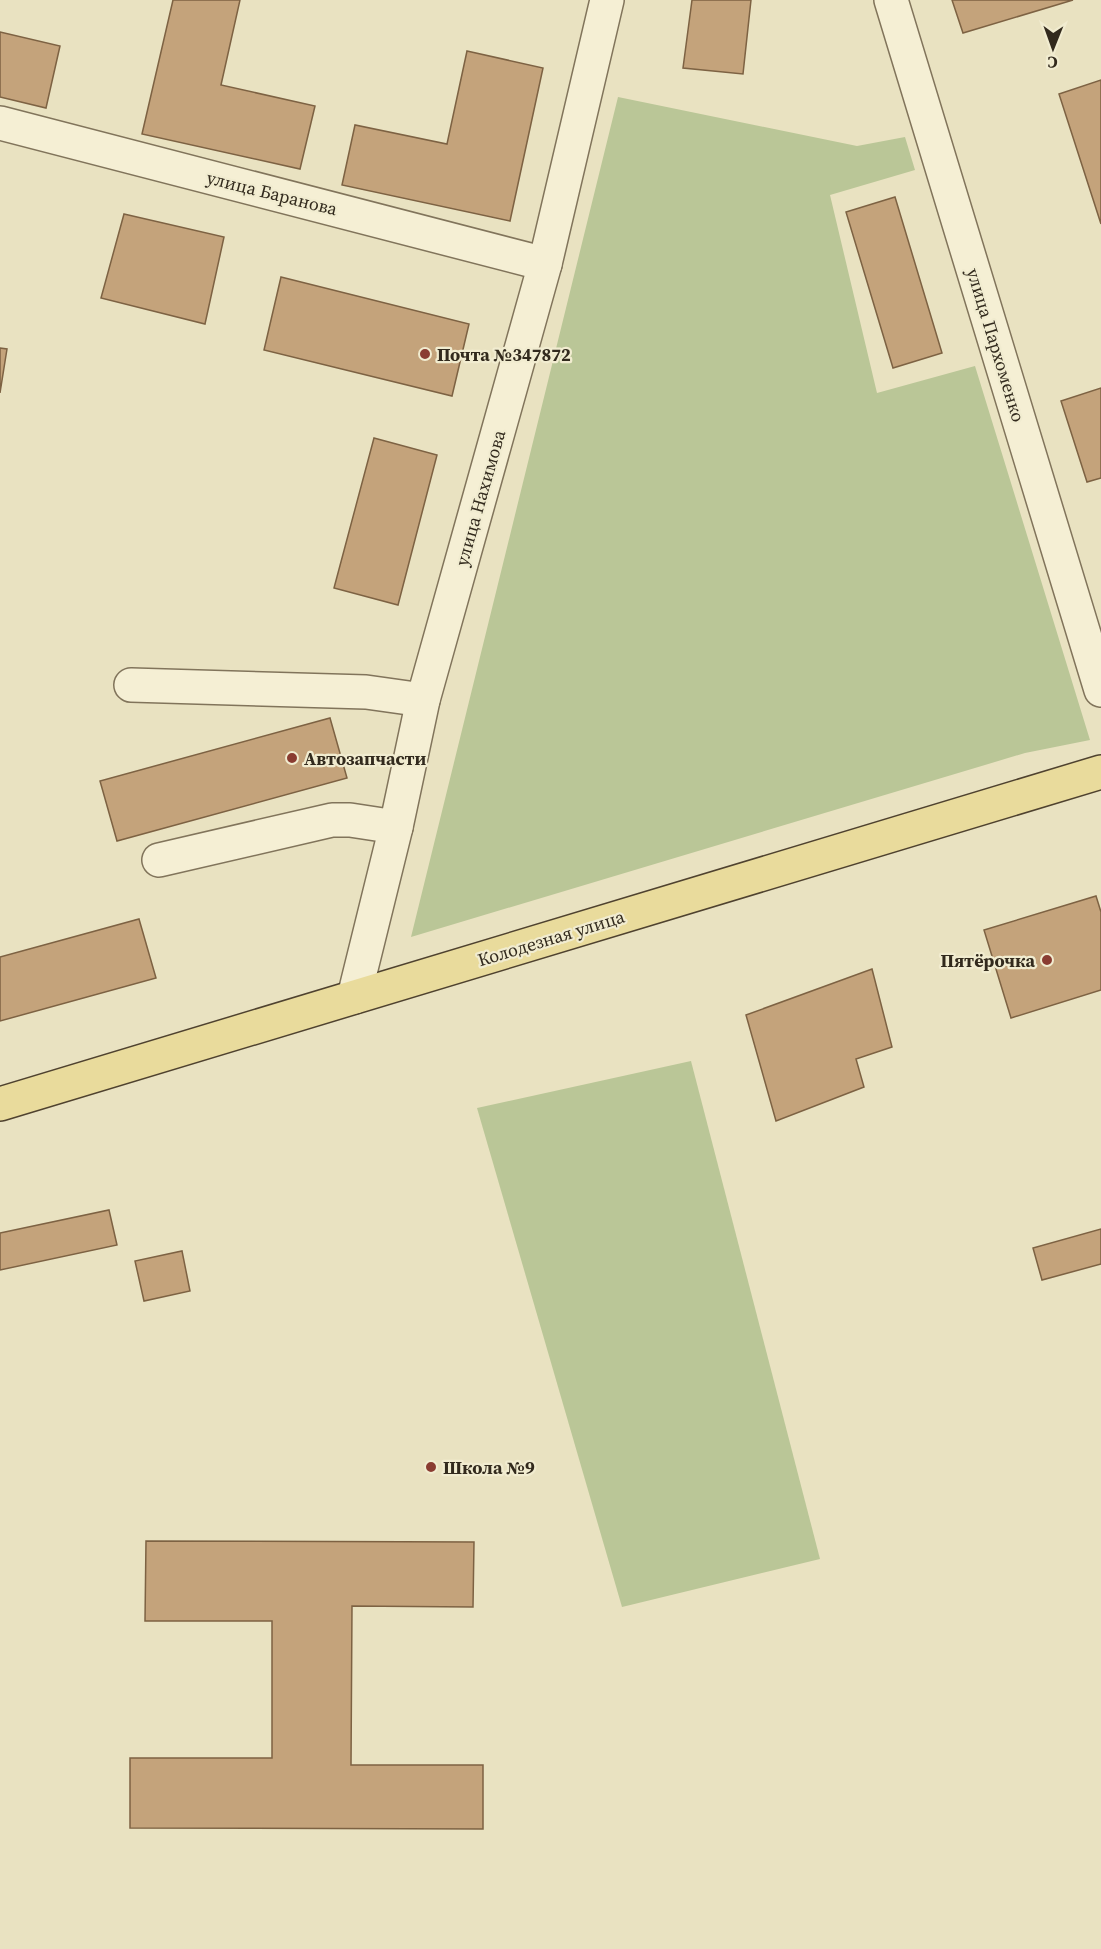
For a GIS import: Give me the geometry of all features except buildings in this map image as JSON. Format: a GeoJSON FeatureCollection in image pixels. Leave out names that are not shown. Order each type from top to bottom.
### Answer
{"type":"FeatureCollection","features":[{"type":"Feature","properties":{"kind":"main road","name":"Колодезная улица"},"geometry":{"type":"LineString","coordinates":[[0,1104],[1101,771]]}},
{"type":"Feature","properties":{"kind":"street","name":"улица Нахимова"},"geometry":{"type":"LineString","coordinates":[[354,997],[396,827],[423,700],[545,264],[607,0]]}},
{"type":"Feature","properties":{"kind":"street","name":"улица Пархоменко"},"geometry":{"type":"LineString","coordinates":[[891,0],[1101,690]]}},
{"type":"Feature","properties":{"kind":"street","name":"улица Баранова"},"geometry":{"type":"LineString","coordinates":[[0,123],[545,264]]}},
{"type":"Feature","properties":{"kind":"street"},"geometry":{"type":"LineString","coordinates":[[130,685],[366,692],[423,700]]}},
{"type":"Feature","properties":{"kind":"street"},"geometry":{"type":"LineString","coordinates":[[159,860],[332,820],[350,820],[396,827]]}},
{"type":"Feature","properties":{"kind":"green space"},"geometry":{"type":"Polygon","coordinates":[[[618,97],[857,146],[905,137],[915,170],[830,195],[877,393],[975,366],[1090,740],[1025,753],[411,937],[618,97]]]}},
{"type":"Feature","properties":{"kind":"green space"},"geometry":{"type":"Polygon","coordinates":[[[691,1061],[820,1559],[622,1607],[477,1108],[691,1061]]]}},
{"type":"Feature","properties":{"kind":"place","name":"Почта №347872"},"geometry":{"type":"Point","coordinates":[425,354]}},
{"type":"Feature","properties":{"kind":"place","name":"Автозапчасти"},"geometry":{"type":"Point","coordinates":[292,758]}},
{"type":"Feature","properties":{"kind":"place","name":"Пятёрочка"},"geometry":{"type":"Point","coordinates":[1047,960]}},
{"type":"Feature","properties":{"kind":"place","name":"Школа №9"},"geometry":{"type":"Point","coordinates":[431,1467]}}]}
